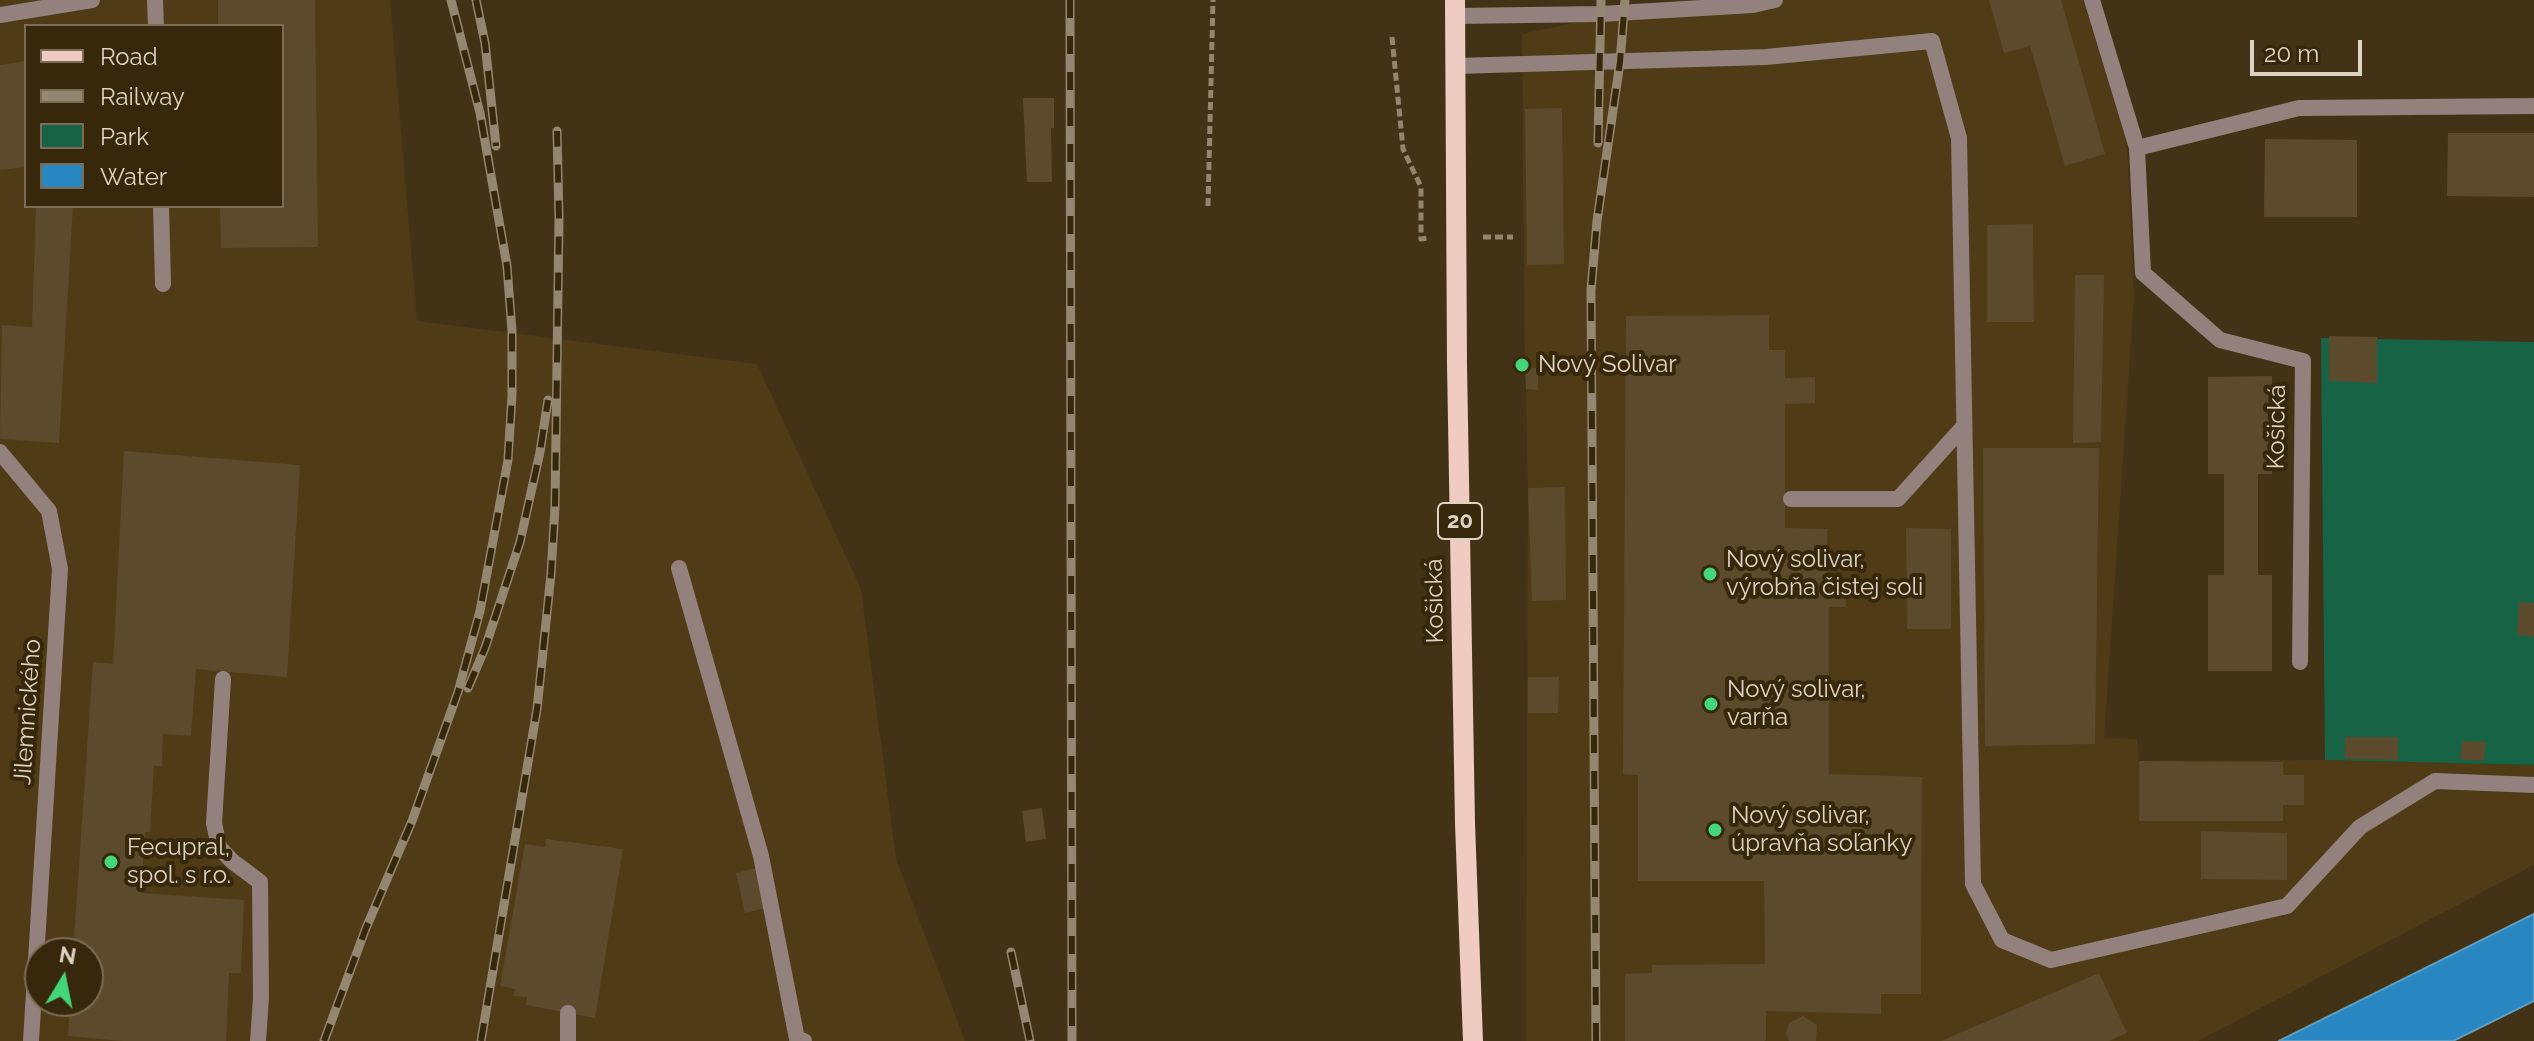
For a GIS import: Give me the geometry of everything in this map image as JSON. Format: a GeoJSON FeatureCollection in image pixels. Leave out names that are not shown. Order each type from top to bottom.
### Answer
{"type":"FeatureCollection","features":[{"type":"Feature","properties":{"kind":"main road","name":"Košická"},"geometry":{"type":"LineString","coordinates":[[1455,8],[1463,681],[1473,1041]]}},
{"type":"Feature","properties":{"kind":"lane"},"geometry":{"type":"LineString","coordinates":[[0,15],[92,0]]}},
{"type":"Feature","properties":{"kind":"lane"},"geometry":{"type":"LineString","coordinates":[[155,0],[156,24]]}},
{"type":"Feature","properties":{"kind":"lane","name":"Košická"},"geometry":{"type":"LineString","coordinates":[[1455,8],[1624,13],[1753,5],[1775,0]]}},
{"type":"Feature","properties":{"kind":"lane","name":"Košická"},"geometry":{"type":"LineString","coordinates":[[2092,0],[2137,148],[2143,273],[2220,340],[2303,361],[2300,662]]}},
{"type":"Feature","properties":{"kind":"lane"},"geometry":{"type":"LineString","coordinates":[[1455,66],[1766,57],[1932,41],[1959,138],[1973,884],[2002,940],[2051,960],[2287,906],[2360,827],[2435,781],[2534,785]]}},
{"type":"Feature","properties":{"kind":"lane"},"geometry":{"type":"LineString","coordinates":[[2137,148],[2299,108],[2534,106]]}},
{"type":"Feature","properties":{"kind":"lane"},"geometry":{"type":"LineString","coordinates":[[161,208],[163,284]]}},
{"type":"Feature","properties":{"kind":"lane"},"geometry":{"type":"LineString","coordinates":[[1791,499],[1898,499],[1964,426]]}},
{"type":"Feature","properties":{"kind":"lane","name":"Jilemnického"},"geometry":{"type":"LineString","coordinates":[[0,452],[49,511],[60,569],[31,1041]]}},
{"type":"Feature","properties":{"kind":"lane"},"geometry":{"type":"LineString","coordinates":[[679,568],[761,856],[797,1039],[804,1041]]}},
{"type":"Feature","properties":{"kind":"lane"},"geometry":{"type":"LineString","coordinates":[[223,679],[214,823],[219,847],[260,882],[261,998],[258,1041]]}},
{"type":"Feature","properties":{"kind":"lane"},"geometry":{"type":"LineString","coordinates":[[568,1013],[568,1041]]}},
{"type":"Feature","properties":{"kind":"path"},"geometry":{"type":"LineString","coordinates":[[1208,206],[1213,0]]}},
{"type":"Feature","properties":{"kind":"shaded area"},"geometry":{"type":"Polygon","coordinates":[[[0,0],[390,0],[417,321],[757,364],[861,589],[896,859],[965,1041],[0,1041],[0,0]]]}},
{"type":"Feature","properties":{"kind":"shaded area"},"geometry":{"type":"Polygon","coordinates":[[[1679,0],[2083,0],[2127,143],[2134,296],[2104,738],[2137,739],[2139,761],[2325,760],[2534,765],[2534,865],[2198,1041],[1526,1041],[1526,389],[1538,389],[1538,368],[1525,368],[1522,34],[1679,0]]]}},
{"type":"Feature","properties":{"kind":"green space"},"geometry":{"type":"Polygon","coordinates":[[[2321,338],[2534,342],[2534,765],[2325,760],[2321,338]]]}},
{"type":"Feature","properties":{"kind":"water"},"geometry":{"type":"Polygon","coordinates":[[[2534,914],[2534,1001],[2453,1041],[2279,1041],[2534,914]]]}},
{"type":"Feature","properties":{"kind":"building"},"geometry":{"type":"Polygon","coordinates":[[[218,0],[315,0],[318,247],[221,248],[220,208],[284,208],[284,24],[218,24],[218,0]]]}},
{"type":"Feature","properties":{"kind":"building"},"geometry":{"type":"Polygon","coordinates":[[[1989,0],[2061,0],[2105,154],[2065,166],[2030,46],[2004,53],[1989,0]]]}},
{"type":"Feature","properties":{"kind":"building"},"geometry":{"type":"Polygon","coordinates":[[[24,61],[24,167],[0,170],[0,65],[24,61]]]}},
{"type":"Feature","properties":{"kind":"building"},"geometry":{"type":"Polygon","coordinates":[[[1023,98],[1054,98],[1052,182],[1027,182],[1023,98]]]}},
{"type":"Feature","properties":{"kind":"building"},"geometry":{"type":"Polygon","coordinates":[[[1562,108],[1564,264],[1527,265],[1525,109],[1562,108]]]}},
{"type":"Feature","properties":{"kind":"building"},"geometry":{"type":"Polygon","coordinates":[[[2448,133],[2534,133],[2534,197],[2447,196],[2448,133]]]}},
{"type":"Feature","properties":{"kind":"building"},"geometry":{"type":"Polygon","coordinates":[[[2265,139],[2357,140],[2357,217],[2264,217],[2265,139]]]}},
{"type":"Feature","properties":{"kind":"building"},"geometry":{"type":"Polygon","coordinates":[[[36,208],[73,208],[59,443],[0,439],[2,325],[32,327],[36,208]]]}},
{"type":"Feature","properties":{"kind":"building"},"geometry":{"type":"Polygon","coordinates":[[[2033,224],[2034,322],[1987,322],[1987,225],[2033,224]]]}},
{"type":"Feature","properties":{"kind":"building"},"geometry":{"type":"Polygon","coordinates":[[[2075,275],[2104,275],[2101,442],[2073,443],[2075,275]]]}},
{"type":"Feature","properties":{"kind":"building"},"geometry":{"type":"Polygon","coordinates":[[[1769,315],[1769,350],[1785,350],[1785,378],[1815,377],[1815,403],[1785,404],[1785,528],[1827,529],[1828,587],[1845,587],[1846,607],[1829,607],[1829,774],[1922,777],[1921,994],[1881,994],[1881,1014],[1766,1011],[1764,1041],[1625,1041],[1625,974],[1652,973],[1652,965],[1765,964],[1764,881],[1638,881],[1638,775],[1623,774],[1626,316],[1769,315]]]}},
{"type":"Feature","properties":{"kind":"building"},"geometry":{"type":"Polygon","coordinates":[[[2329,336],[2377,337],[2377,383],[2329,381],[2329,336]]]}},
{"type":"Feature","properties":{"kind":"building"},"geometry":{"type":"Polygon","coordinates":[[[1525,368],[1538,368],[1538,390],[1526,389],[1525,368]]]}},
{"type":"Feature","properties":{"kind":"building"},"geometry":{"type":"Polygon","coordinates":[[[2272,376],[2272,474],[2258,474],[2258,575],[2272,575],[2272,671],[2208,671],[2208,575],[2224,575],[2224,474],[2208,474],[2208,377],[2272,376]]]}},
{"type":"Feature","properties":{"kind":"building"},"geometry":{"type":"Polygon","coordinates":[[[1983,448],[2099,448],[2095,744],[1985,746],[1983,448]]]}},
{"type":"Feature","properties":{"kind":"building"},"geometry":{"type":"Polygon","coordinates":[[[124,451],[300,465],[287,677],[196,669],[191,736],[163,734],[162,766],[154,766],[150,832],[145,832],[141,893],[244,900],[241,973],[229,973],[226,1041],[121,1041],[68,1036],[69,1017],[104,1017],[104,937],[74,937],[93,662],[113,664],[124,451]]]}},
{"type":"Feature","properties":{"kind":"building"},"geometry":{"type":"Polygon","coordinates":[[[1565,487],[1566,600],[1532,601],[1528,488],[1565,487]]]}},
{"type":"Feature","properties":{"kind":"building"},"geometry":{"type":"Polygon","coordinates":[[[1906,528],[1951,529],[1951,629],[1907,629],[1906,528]]]}},
{"type":"Feature","properties":{"kind":"building"},"geometry":{"type":"Polygon","coordinates":[[[2519,602],[2534,603],[2534,637],[2517,635],[2519,602]]]}},
{"type":"Feature","properties":{"kind":"building"},"geometry":{"type":"Polygon","coordinates":[[[1528,677],[1559,677],[1558,713],[1528,713],[1528,677]]]}},
{"type":"Feature","properties":{"kind":"building"},"geometry":{"type":"Polygon","coordinates":[[[2345,737],[2398,737],[2398,760],[2345,759],[2345,737]]]}},
{"type":"Feature","properties":{"kind":"building"},"geometry":{"type":"Polygon","coordinates":[[[2462,741],[2486,742],[2484,761],[2460,759],[2462,741]]]}},
{"type":"Feature","properties":{"kind":"building"},"geometry":{"type":"Polygon","coordinates":[[[2139,761],[2283,762],[2283,775],[2304,775],[2304,805],[2283,805],[2283,821],[2139,821],[2139,761]]]}},
{"type":"Feature","properties":{"kind":"building"},"geometry":{"type":"Polygon","coordinates":[[[1042,808],[1046,839],[1026,842],[1022,811],[1042,808]]]}},
{"type":"Feature","properties":{"kind":"building"},"geometry":{"type":"Polygon","coordinates":[[[2201,831],[2287,833],[2287,880],[2201,879],[2201,831]]]}},
{"type":"Feature","properties":{"kind":"building"},"geometry":{"type":"Polygon","coordinates":[[[546,839],[623,849],[595,1018],[526,1005],[527,997],[513,996],[515,989],[500,986],[525,844],[545,847],[546,839]]]}},
{"type":"Feature","properties":{"kind":"building"},"geometry":{"type":"Polygon","coordinates":[[[756,868],[766,908],[745,913],[736,873],[756,868]]]}},
{"type":"Feature","properties":{"kind":"building"},"geometry":{"type":"Polygon","coordinates":[[[2099,973],[2127,1033],[2109,1041],[1941,1041],[2099,973]]]}},
{"type":"Feature","properties":{"kind":"building"},"geometry":{"type":"Polygon","coordinates":[[[1803,1016],[1817,1025],[1816,1041],[1789,1041],[1786,1033],[1789,1023],[1803,1016]]]}},
{"type":"Feature","properties":{"kind":"railway"},"geometry":{"type":"LineString","coordinates":[[324,1041],[366,928],[412,821],[458,692],[480,611],[508,460],[512,331],[507,266],[480,113],[451,0]]}},
{"type":"Feature","properties":{"kind":"railway"},"geometry":{"type":"LineString","coordinates":[[476,0],[485,43],[496,146]]}},
{"type":"Feature","properties":{"kind":"railway"},"geometry":{"type":"LineString","coordinates":[[1070,0],[1072,1041]]}},
{"type":"Feature","properties":{"kind":"railway"},"geometry":{"type":"LineString","coordinates":[[1598,143],[1601,0]]}},
{"type":"Feature","properties":{"kind":"railway"},"geometry":{"type":"LineString","coordinates":[[1596,1041],[1591,290],[1625,0]]}},
{"type":"Feature","properties":{"kind":"railway"},"geometry":{"type":"LineString","coordinates":[[481,1041],[537,709],[551,574],[555,507],[559,218],[557,131]]}},
{"type":"Feature","properties":{"kind":"railway"},"geometry":{"type":"LineString","coordinates":[[468,688],[485,648],[520,542],[548,400]]}},
{"type":"Feature","properties":{"kind":"railway"},"geometry":{"type":"LineString","coordinates":[[1011,952],[1030,1041]]}},
{"type":"Feature","properties":{"kind":"place","name":"Nový Solivar"},"geometry":{"type":"Point","coordinates":[1522,365]}},
{"type":"Feature","properties":{"kind":"place","name":"Nový solivar, výrobňa čistej soli"},"geometry":{"type":"Point","coordinates":[1710,574]}},
{"type":"Feature","properties":{"kind":"place","name":"Nový solivar, varňa"},"geometry":{"type":"Point","coordinates":[1711,704]}},
{"type":"Feature","properties":{"kind":"place","name":"Nový solivar, úpravňa soľanky"},"geometry":{"type":"Point","coordinates":[1715,830]}},
{"type":"Feature","properties":{"kind":"place","name":"Fecupral, spol. s r.o."},"geometry":{"type":"Point","coordinates":[111,862]}}]}
